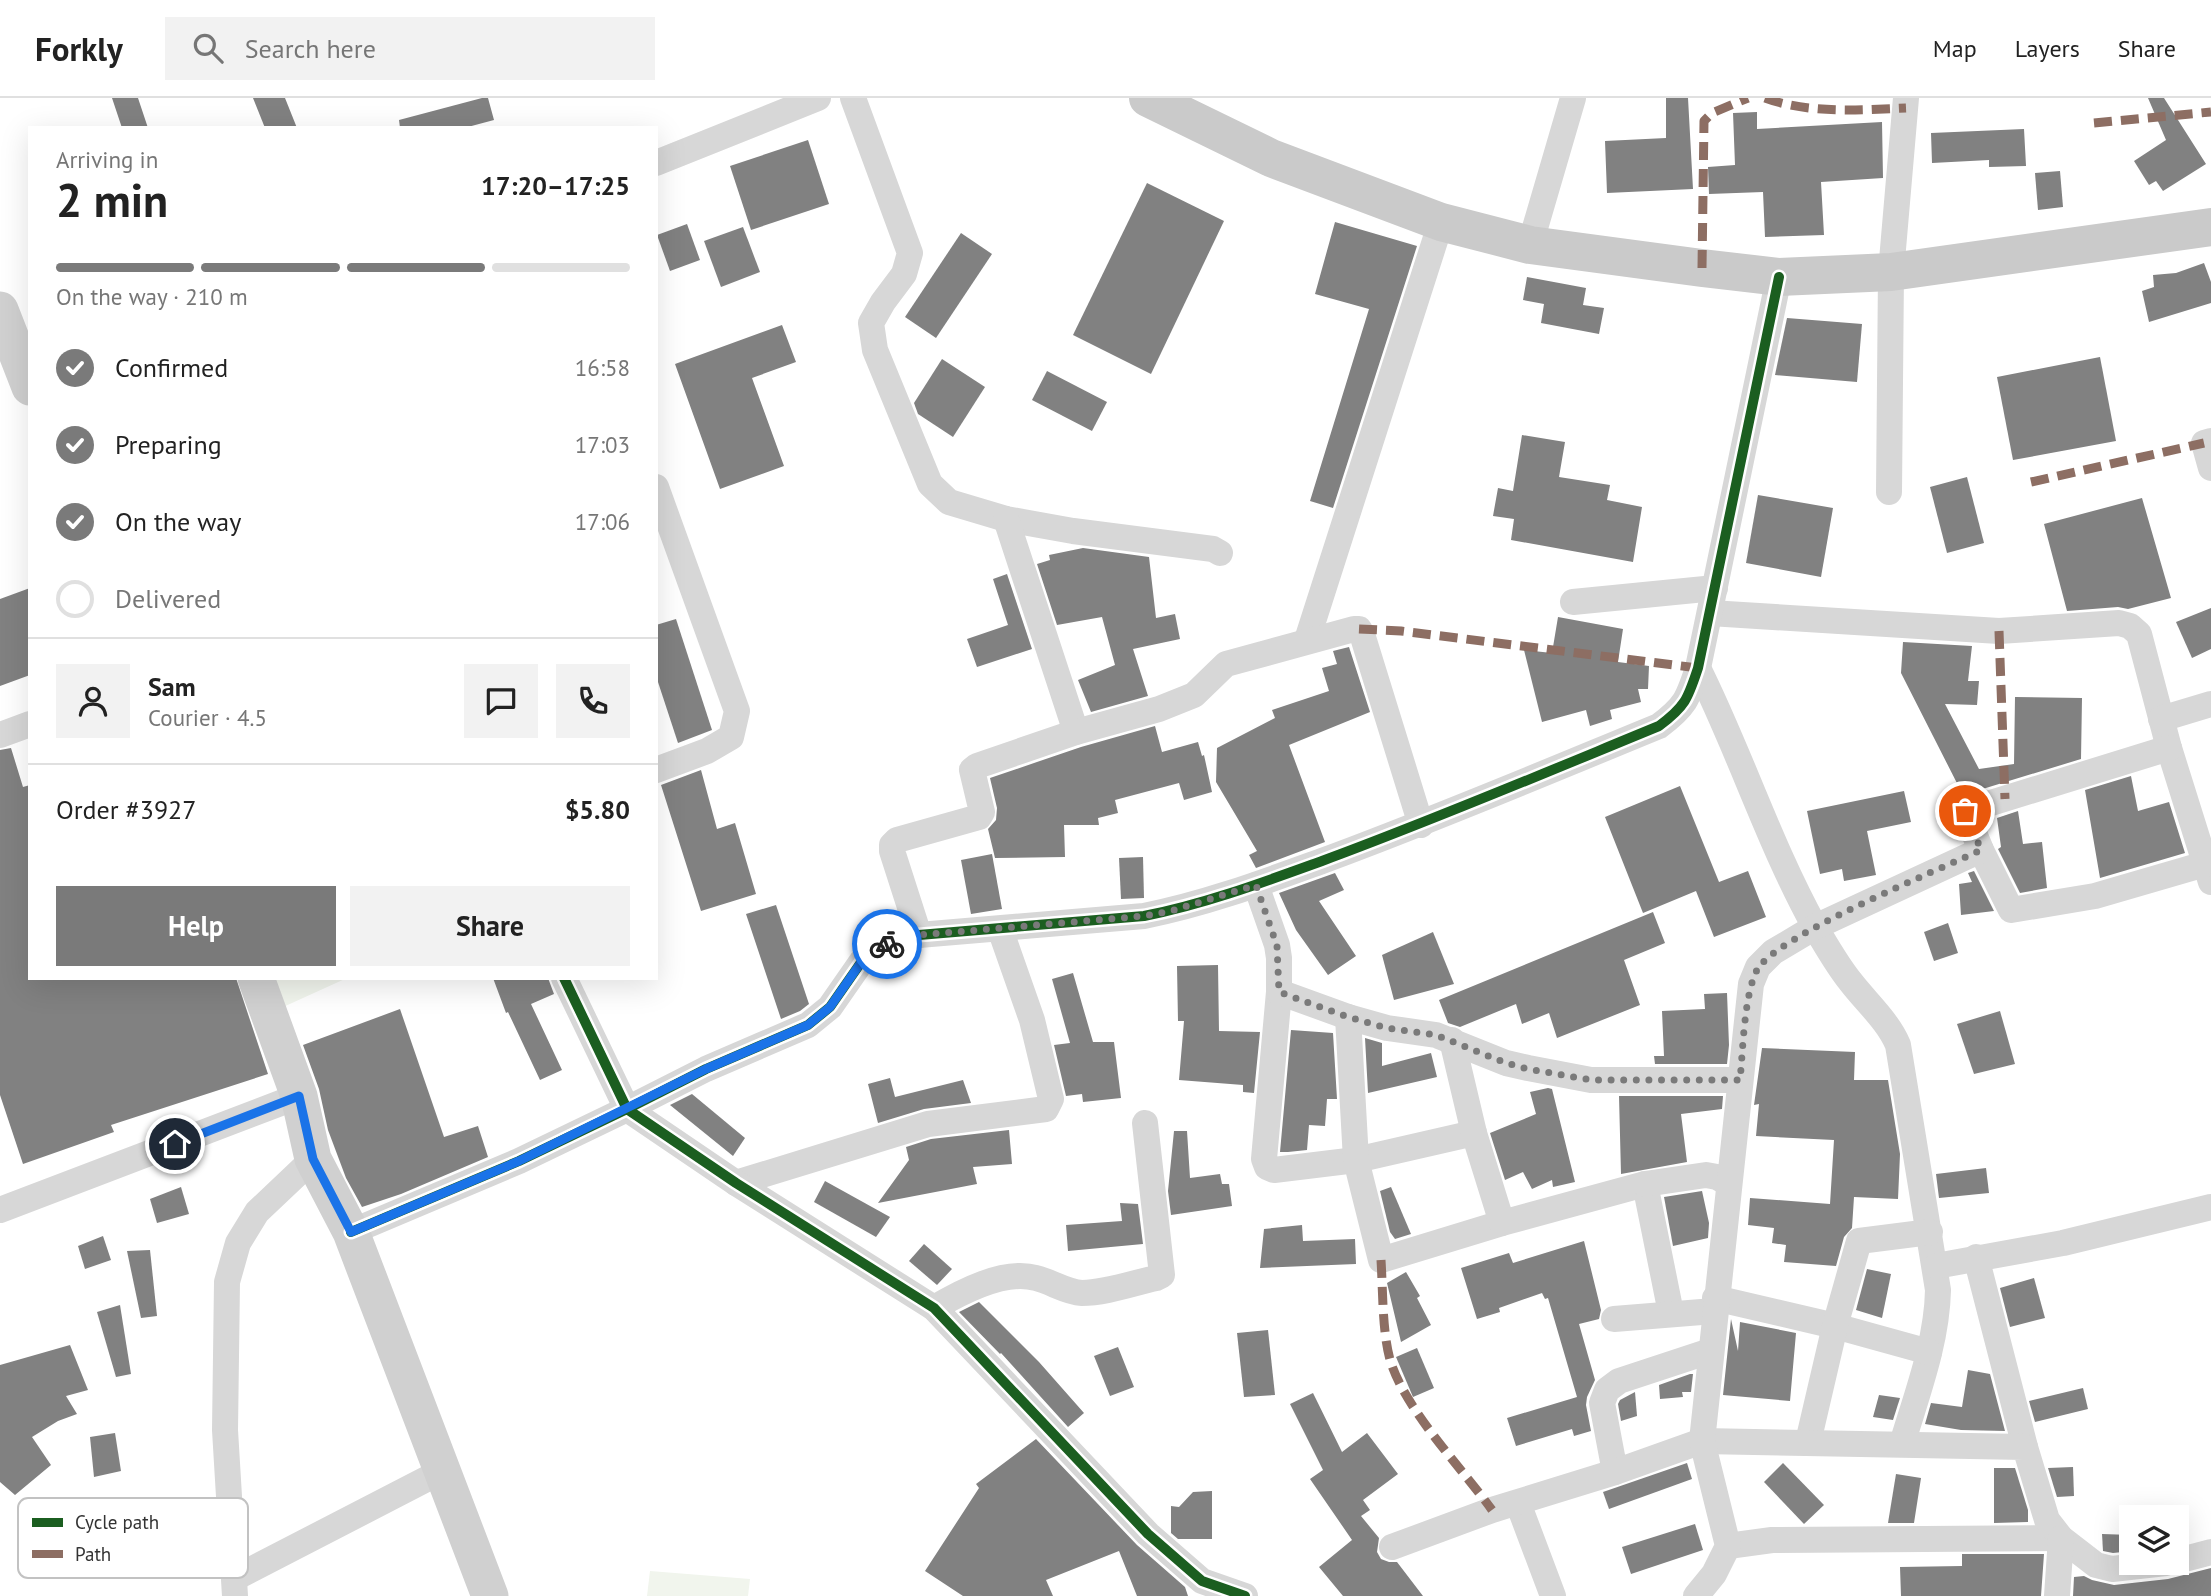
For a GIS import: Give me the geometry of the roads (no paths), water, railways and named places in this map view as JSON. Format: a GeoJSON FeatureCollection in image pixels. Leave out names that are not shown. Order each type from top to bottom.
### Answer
{"type":"FeatureCollection","features":[{"type":"Feature","properties":{"kind":"main road"},"geometry":{"type":"LineString","coordinates":[[1148,98],[1271,158],[1441,222],[1530,244],[1779,277],[1891,272],[2211,227]]}},
{"type":"Feature","properties":{"kind":"street"},"geometry":{"type":"LineString","coordinates":[[658,162],[818,98]]}},
{"type":"Feature","properties":{"kind":"street"},"geometry":{"type":"LineString","coordinates":[[853,98],[910,253],[904,274],[883,302],[872,323],[875,349],[930,484],[949,502],[1006,519],[1073,531],[1213,549],[1220,553]]}},
{"type":"Feature","properties":{"kind":"street"},"geometry":{"type":"LineString","coordinates":[[1530,244],[1573,98]]}},
{"type":"Feature","properties":{"kind":"street"},"geometry":{"type":"LineString","coordinates":[[1889,492],[1891,272],[1906,98]]}},
{"type":"Feature","properties":{"kind":"street"},"geometry":{"type":"LineString","coordinates":[[1307,640],[1441,222]]}},
{"type":"Feature","properties":{"kind":"street"},"geometry":{"type":"LineString","coordinates":[[351,1232],[519,1161],[706,1069],[808,1025],[830,1007],[862,961],[888,943],[919,935],[1144,916],[1171,911],[1256,885],[1421,825],[1659,726],[1678,712],[1688,697],[1698,668],[1779,277]]}},
{"type":"Feature","properties":{"kind":"street"},"geometry":{"type":"LineString","coordinates":[[0,310],[28,382]]}},
{"type":"Feature","properties":{"kind":"street"},"geometry":{"type":"LineString","coordinates":[[2211,441],[2204,443],[2211,468]]}},
{"type":"Feature","properties":{"kind":"street"},"geometry":{"type":"LineString","coordinates":[[658,493],[737,711],[731,737],[707,751],[658,769]]}},
{"type":"Feature","properties":{"kind":"street"},"geometry":{"type":"LineString","coordinates":[[1006,519],[1076,732]]}},
{"type":"Feature","properties":{"kind":"street"},"geometry":{"type":"LineString","coordinates":[[1573,602],[1713,601],[1999,631],[2119,623],[2130,626],[2139,634],[2169,748],[2208,873],[2095,897],[2011,911],[1965,811],[2169,748]]}},
{"type":"Feature","properties":{"kind":"street"},"geometry":{"type":"LineString","coordinates":[[919,935],[892,845],[897,840],[979,817],[982,812],[972,770],[977,766],[1076,732],[1159,709],[1194,695],[1226,664],[1354,629],[1359,629],[1362,634],[1421,825]]}},
{"type":"Feature","properties":{"kind":"street"},"geometry":{"type":"LineString","coordinates":[[1698,668],[1719,710],[1773,841],[1815,927],[1848,978],[1892,1031],[1898,1045],[1915,1158],[1936,1266],[1938,1304],[1929,1352],[1902,1444]]}},
{"type":"Feature","properties":{"kind":"street"},"geometry":{"type":"LineString","coordinates":[[2161,719],[2211,704]]}},
{"type":"Feature","properties":{"kind":"street"},"geometry":{"type":"LineString","coordinates":[[0,735],[28,725]]}},
{"type":"Feature","properties":{"kind":"street"},"geometry":{"type":"LineString","coordinates":[[1696,1596],[1714,1574],[1728,1546],[1702,1441],[1751,984],[1758,967],[1773,952],[1815,927],[1981,850]]}},
{"type":"Feature","properties":{"kind":"street"},"geometry":{"type":"LineString","coordinates":[[1256,885],[1277,946],[1279,992],[1264,1159],[1267,1167],[1274,1170],[1356,1160],[1474,1132]]}},
{"type":"Feature","properties":{"kind":"street"},"geometry":{"type":"LineString","coordinates":[[736,1183],[928,1124],[1046,1109],[1051,1099],[1032,1020],[1000,929]]}},
{"type":"Feature","properties":{"kind":"street"},"geometry":{"type":"LineString","coordinates":[[257,980],[299,1096],[313,1159],[351,1232],[490,1596]]}},
{"type":"Feature","properties":{"kind":"street"},"geometry":{"type":"LineString","coordinates":[[565,980],[627,1110],[736,1183],[934,1308],[1149,1534],[1202,1581],[1245,1596]]}},
{"type":"Feature","properties":{"kind":"street"},"geometry":{"type":"LineString","coordinates":[[1279,992],[1387,1028],[1452,1040],[1506,1063],[1591,1080],[1740,1080]]}},
{"type":"Feature","properties":{"kind":"street"},"geometry":{"type":"LineString","coordinates":[[1348,1017],[1356,1160],[1381,1260],[1645,1184],[1706,1175],[1728,1183]]}},
{"type":"Feature","properties":{"kind":"street"},"geometry":{"type":"LineString","coordinates":[[1452,1040],[1474,1132],[1502,1223]]}},
{"type":"Feature","properties":{"kind":"street"},"geometry":{"type":"LineString","coordinates":[[0,1210],[299,1096]]}},
{"type":"Feature","properties":{"kind":"street"},"geometry":{"type":"LineString","coordinates":[[934,1308],[969,1289],[1009,1277],[1033,1276],[1073,1292],[1086,1293],[1156,1279],[1162,1275],[1145,1123]]}},
{"type":"Feature","properties":{"kind":"street"},"geometry":{"type":"LineString","coordinates":[[229,1498],[225,1430],[227,1282],[238,1243],[257,1212],[313,1159]]}},
{"type":"Feature","properties":{"kind":"street"},"geometry":{"type":"LineString","coordinates":[[1645,1184],[1671,1313]]}},
{"type":"Feature","properties":{"kind":"street"},"geometry":{"type":"LineString","coordinates":[[1936,1266],[2063,1243],[2211,1207]]}},
{"type":"Feature","properties":{"kind":"street"},"geometry":{"type":"LineString","coordinates":[[1808,1442],[1835,1326],[1859,1241],[1930,1232]]}},
{"type":"Feature","properties":{"kind":"street"},"geometry":{"type":"LineString","coordinates":[[1976,1257],[2025,1447],[2047,1520],[2061,1538],[2096,1565],[2119,1568]]}},
{"type":"Feature","properties":{"kind":"street"},"geometry":{"type":"LineString","coordinates":[[1614,1319],[1671,1313],[1715,1304],[1835,1326],[1929,1352]]}},
{"type":"Feature","properties":{"kind":"street"},"geometry":{"type":"LineString","coordinates":[[1615,1472],[1602,1403],[1607,1390],[1619,1381],[1710,1351]]}},
{"type":"Feature","properties":{"kind":"street"},"geometry":{"type":"LineString","coordinates":[[1392,1546],[1702,1441],[2025,1447]]}},
{"type":"Feature","properties":{"kind":"street"},"geometry":{"type":"LineString","coordinates":[[235,1587],[442,1471]]}},
{"type":"Feature","properties":{"kind":"street"},"geometry":{"type":"LineString","coordinates":[[1518,1503],[1553,1596]]}},
{"type":"Feature","properties":{"kind":"street"},"geometry":{"type":"LineString","coordinates":[[1728,1546],[1764,1541],[2061,1538]]}},
{"type":"Feature","properties":{"kind":"street"},"geometry":{"type":"LineString","coordinates":[[2057,1596],[2061,1538]]}},
{"type":"Feature","properties":{"kind":"street"},"geometry":{"type":"LineString","coordinates":[[2189,1558],[2211,1552]]}}]}
